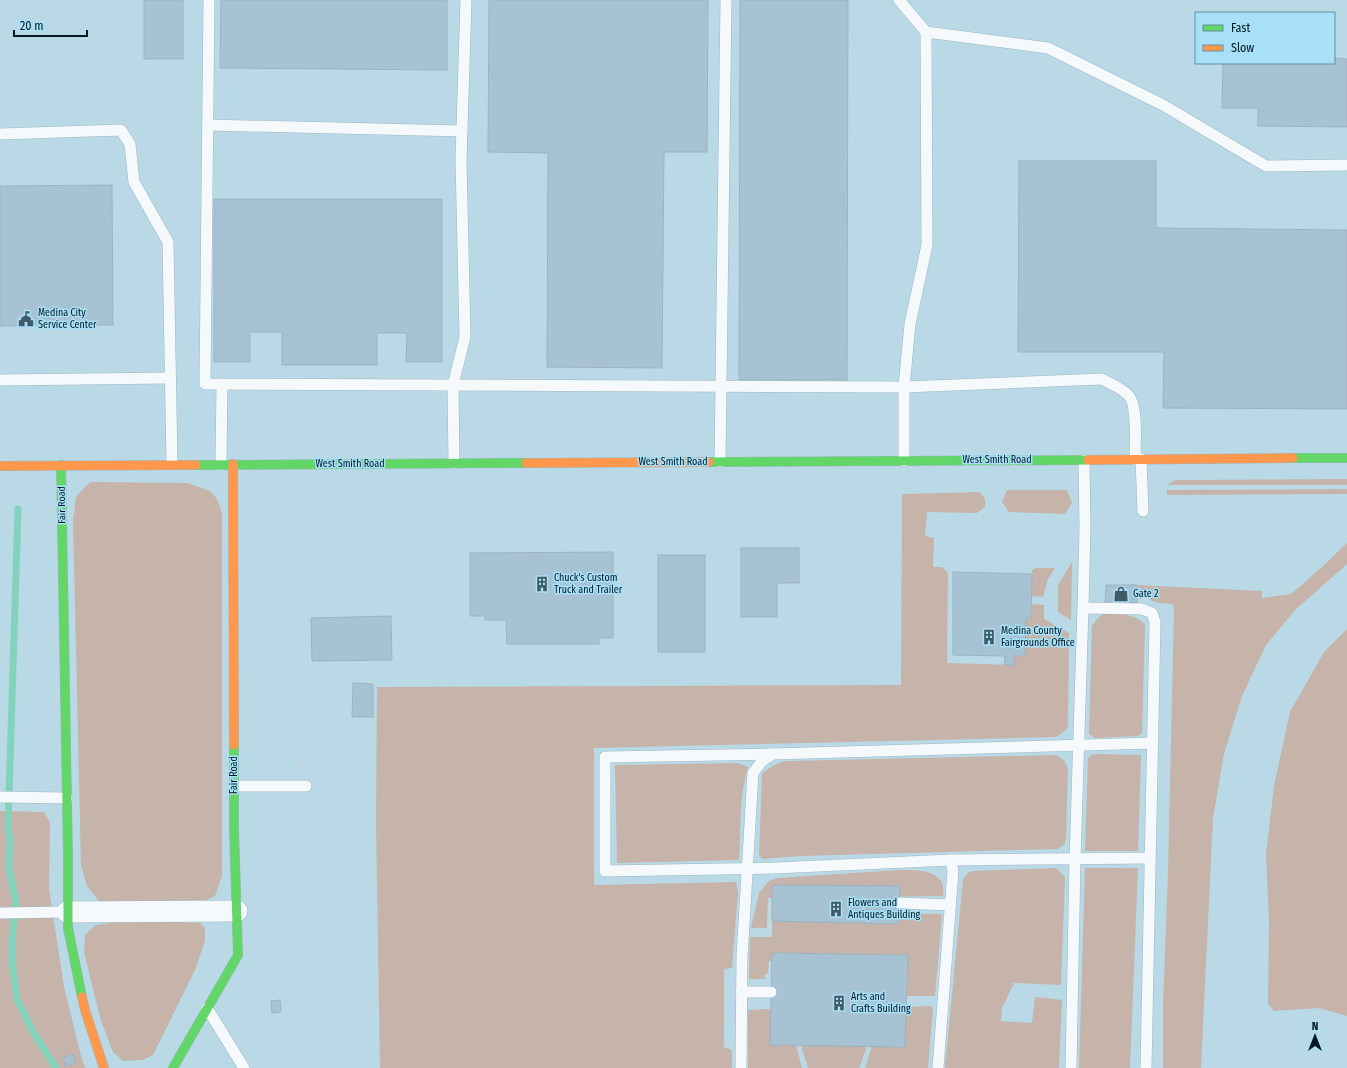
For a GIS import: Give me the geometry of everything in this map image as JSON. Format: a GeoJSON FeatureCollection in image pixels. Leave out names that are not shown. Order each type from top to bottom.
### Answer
{"type":"FeatureCollection","features":[{"type":"Feature","properties":{"kind":"street","name":"West Smith Road"},"geometry":{"type":"LineString","coordinates":[[0,466],[1347,458]]}},
{"type":"Feature","properties":{"kind":"street","name":"Fair Road"},"geometry":{"type":"LineString","coordinates":[[173,1068],[238,955],[234,830],[233,464]]}},
{"type":"Feature","properties":{"kind":"street","name":"Fair Road"},"geometry":{"type":"LineString","coordinates":[[61,465],[68,928],[71,950],[84,1010],[104,1068]]}},
{"type":"Feature","properties":{"kind":"street"},"geometry":{"type":"LineString","coordinates":[[67,912],[237,912]]}},
{"type":"Feature","properties":{"kind":"lane"},"geometry":{"type":"LineString","coordinates":[[209,0],[206,384],[904,387],[1102,379],[1130,397],[1134,410],[1143,511]]}},
{"type":"Feature","properties":{"kind":"lane"},"geometry":{"type":"LineString","coordinates":[[454,463],[453,385],[465,337],[462,214],[462,131],[466,0]]}},
{"type":"Feature","properties":{"kind":"lane"},"geometry":{"type":"LineString","coordinates":[[720,462],[726,0]]}},
{"type":"Feature","properties":{"kind":"lane"},"geometry":{"type":"LineString","coordinates":[[899,0],[926,32],[927,245],[910,324],[904,387],[904,461]]}},
{"type":"Feature","properties":{"kind":"lane"},"geometry":{"type":"LineString","coordinates":[[926,32],[1048,48],[1163,105],[1266,166],[1347,165]]}},
{"type":"Feature","properties":{"kind":"lane"},"geometry":{"type":"LineString","coordinates":[[208,125],[462,131]]}},
{"type":"Feature","properties":{"kind":"lane"},"geometry":{"type":"LineString","coordinates":[[0,134],[121,130],[130,144],[134,182],[168,242],[172,464]]}},
{"type":"Feature","properties":{"kind":"lane"},"geometry":{"type":"LineString","coordinates":[[0,380],[170,378]]}},
{"type":"Feature","properties":{"kind":"lane"},"geometry":{"type":"LineString","coordinates":[[221,464],[222,384]]}},
{"type":"Feature","properties":{"kind":"lane"},"geometry":{"type":"LineString","coordinates":[[1071,1068],[1075,860],[1085,528],[1084,460]]}},
{"type":"Feature","properties":{"kind":"lane"},"geometry":{"type":"LineString","coordinates":[[1083,608],[1142,609],[1152,613],[1155,622],[1146,1068]]}},
{"type":"Feature","properties":{"kind":"lane"},"geometry":{"type":"LineString","coordinates":[[1150,858],[1075,860],[950,860],[747,869],[606,871],[605,757],[773,754],[1152,743]]}},
{"type":"Feature","properties":{"kind":"lane"},"geometry":{"type":"LineString","coordinates":[[741,1068],[742,992],[747,869],[753,773],[762,761],[773,754]]}},
{"type":"Feature","properties":{"kind":"lane"},"geometry":{"type":"LineString","coordinates":[[234,786],[306,786]]}},
{"type":"Feature","properties":{"kind":"lane"},"geometry":{"type":"LineString","coordinates":[[0,797],[67,798]]}},
{"type":"Feature","properties":{"kind":"lane"},"geometry":{"type":"LineString","coordinates":[[938,1068],[953,871],[950,860]]}},
{"type":"Feature","properties":{"kind":"lane"},"geometry":{"type":"LineString","coordinates":[[899,903],[950,905]]}},
{"type":"Feature","properties":{"kind":"lane"},"geometry":{"type":"LineString","coordinates":[[0,913],[67,912]]}},
{"type":"Feature","properties":{"kind":"lane"},"geometry":{"type":"LineString","coordinates":[[742,992],[771,992]]}},
{"type":"Feature","properties":{"kind":"lane"},"geometry":{"type":"LineString","coordinates":[[207,1008],[244,1068]]}},
{"type":"Feature","properties":{"kind":"shaded area"},"geometry":{"type":"Polygon","coordinates":[[[1347,479],[1347,485],[1167,485],[1176,480],[1347,479]]]}},
{"type":"Feature","properties":{"kind":"shaded area"},"geometry":{"type":"Polygon","coordinates":[[[90,482],[187,483],[210,491],[217,499],[222,513],[222,876],[215,896],[196,905],[112,905],[99,901],[87,886],[81,865],[73,520],[76,497],[90,482]]]}},
{"type":"Feature","properties":{"kind":"shaded area"},"geometry":{"type":"Polygon","coordinates":[[[1347,489],[1347,494],[1167,495],[1167,490],[1347,489]]]}},
{"type":"Feature","properties":{"kind":"shaded area"},"geometry":{"type":"Polygon","coordinates":[[[1007,490],[1067,490],[1072,503],[1065,514],[1009,512],[1002,502],[1007,490]]]}},
{"type":"Feature","properties":{"kind":"shaded area"},"geometry":{"type":"Polygon","coordinates":[[[980,492],[985,499],[985,507],[977,513],[927,512],[925,536],[934,538],[933,567],[942,567],[948,573],[947,663],[1014,665],[1014,656],[1025,656],[1026,618],[1031,618],[1032,604],[1044,605],[1044,619],[1069,633],[1068,726],[1061,734],[1056,737],[594,748],[594,885],[736,882],[738,892],[732,968],[724,969],[724,1047],[732,1050],[732,1068],[380,1068],[376,822],[377,687],[901,685],[902,494],[980,492]]]}},
{"type":"Feature","properties":{"kind":"shaded area"},"geometry":{"type":"Polygon","coordinates":[[[1347,543],[1347,564],[1295,610],[1266,645],[1242,696],[1224,754],[1213,818],[1201,1068],[1163,1068],[1163,1005],[1168,871],[1174,607],[1172,604],[1155,602],[1148,598],[1137,585],[1262,591],[1262,598],[1291,594],[1347,543]]]}},
{"type":"Feature","properties":{"kind":"shaded area"},"geometry":{"type":"Polygon","coordinates":[[[1072,562],[1071,620],[1058,612],[1058,585],[1072,562]]]}},
{"type":"Feature","properties":{"kind":"shaded area"},"geometry":{"type":"Polygon","coordinates":[[[1036,568],[1055,568],[1048,579],[1043,597],[1032,596],[1032,570],[1036,568]]]}},
{"type":"Feature","properties":{"kind":"shaded area"},"geometry":{"type":"Polygon","coordinates":[[[1103,613],[1130,616],[1145,624],[1142,733],[1138,736],[1095,738],[1089,734],[1092,625],[1103,613]]]}},
{"type":"Feature","properties":{"kind":"shaded area"},"geometry":{"type":"Polygon","coordinates":[[[1347,629],[1347,1016],[1319,1008],[1274,1011],[1268,1004],[1269,922],[1266,854],[1274,786],[1290,712],[1324,652],[1347,629]]]}},
{"type":"Feature","properties":{"kind":"shaded area"},"geometry":{"type":"Polygon","coordinates":[[[1056,755],[1064,760],[1068,769],[1066,839],[1064,845],[1057,849],[801,856],[762,859],[759,855],[762,774],[771,767],[781,763],[788,761],[1056,755]]]}},
{"type":"Feature","properties":{"kind":"shaded area"},"geometry":{"type":"Polygon","coordinates":[[[1091,755],[1141,755],[1138,851],[1085,851],[1088,758],[1091,755]]]}},
{"type":"Feature","properties":{"kind":"shaded area"},"geometry":{"type":"Polygon","coordinates":[[[737,763],[748,767],[743,789],[739,860],[617,863],[615,765],[737,763]]]}},
{"type":"Feature","properties":{"kind":"shaded area"},"geometry":{"type":"Polygon","coordinates":[[[0,811],[44,812],[50,823],[49,889],[64,987],[82,1060],[86,1068],[0,1068],[0,811]]]}},
{"type":"Feature","properties":{"kind":"shaded area"},"geometry":{"type":"Polygon","coordinates":[[[1056,868],[1065,877],[1061,985],[1014,983],[1002,1008],[1001,1021],[1032,1023],[1035,997],[1062,1000],[1059,1068],[945,1068],[963,879],[969,872],[973,871],[1056,868]]]}},
{"type":"Feature","properties":{"kind":"shaded area"},"geometry":{"type":"Polygon","coordinates":[[[1085,868],[1138,868],[1130,1068],[1079,1068],[1085,868]]]}},
{"type":"Feature","properties":{"kind":"shaded area"},"geometry":{"type":"Polygon","coordinates":[[[900,870],[923,871],[936,876],[941,881],[943,896],[768,898],[767,928],[751,928],[759,893],[769,881],[777,878],[900,870]]]}},
{"type":"Feature","properties":{"kind":"shaded area"},"geometry":{"type":"Polygon","coordinates":[[[899,914],[942,914],[935,996],[907,996],[908,955],[772,953],[772,961],[769,961],[768,974],[765,974],[765,979],[749,979],[750,937],[772,937],[772,921],[898,924],[899,914]]]}},
{"type":"Feature","properties":{"kind":"shaded area"},"geometry":{"type":"Polygon","coordinates":[[[116,922],[200,923],[205,928],[205,941],[195,970],[153,1055],[143,1060],[123,1061],[113,1052],[101,1021],[84,952],[85,935],[96,925],[116,922]]]}},
{"type":"Feature","properties":{"kind":"shaded area"},"geometry":{"type":"Polygon","coordinates":[[[930,1006],[933,1008],[928,1068],[865,1068],[872,1046],[905,1047],[906,1007],[930,1006]]]}},
{"type":"Feature","properties":{"kind":"shaded area"},"geometry":{"type":"Polygon","coordinates":[[[770,1009],[770,1045],[796,1045],[802,1068],[748,1068],[748,1010],[770,1009]]]}},
{"type":"Feature","properties":{"kind":"shaded area"},"geometry":{"type":"Polygon","coordinates":[[[802,1045],[865,1046],[866,1050],[859,1068],[808,1068],[802,1045]]]}},
{"type":"Feature","properties":{"kind":"building"},"geometry":{"type":"Polygon","coordinates":[[[144,0],[183,0],[183,59],[144,59],[144,0]]]}},
{"type":"Feature","properties":{"kind":"building"},"geometry":{"type":"Polygon","coordinates":[[[221,0],[447,0],[447,70],[220,68],[221,0]]]}},
{"type":"Feature","properties":{"kind":"building"},"geometry":{"type":"Polygon","coordinates":[[[489,0],[708,0],[707,152],[664,152],[662,368],[547,367],[548,153],[488,152],[489,0]]]}},
{"type":"Feature","properties":{"kind":"building"},"geometry":{"type":"Polygon","coordinates":[[[740,0],[848,0],[847,380],[739,380],[740,0]]]}},
{"type":"Feature","properties":{"kind":"building"},"geometry":{"type":"Polygon","coordinates":[[[1335,58],[1347,59],[1347,127],[1258,126],[1258,108],[1222,108],[1223,64],[1335,64],[1335,58]]]}},
{"type":"Feature","properties":{"kind":"building"},"geometry":{"type":"Polygon","coordinates":[[[1019,161],[1156,161],[1156,228],[1347,230],[1347,409],[1163,408],[1164,352],[1018,352],[1019,161]]]}},
{"type":"Feature","properties":{"kind":"building"},"geometry":{"type":"Polygon","coordinates":[[[112,185],[113,325],[0,326],[0,186],[112,185]]]}},
{"type":"Feature","properties":{"kind":"building"},"geometry":{"type":"Polygon","coordinates":[[[214,199],[442,199],[442,362],[406,362],[407,333],[377,333],[377,365],[282,365],[282,332],[250,332],[250,362],[214,362],[214,199]]]}},
{"type":"Feature","properties":{"kind":"building"},"geometry":{"type":"Polygon","coordinates":[[[741,548],[799,548],[799,583],[777,583],[777,617],[741,617],[741,548]]]}},
{"type":"Feature","properties":{"kind":"building","name":"Chuck's Custom Truck and Trailer"},"geometry":{"type":"Polygon","coordinates":[[[613,552],[613,638],[599,638],[599,644],[507,644],[506,620],[485,620],[485,616],[470,616],[470,553],[613,552]]]}},
{"type":"Feature","properties":{"kind":"building"},"geometry":{"type":"Polygon","coordinates":[[[658,555],[705,555],[705,652],[658,652],[658,555]]]}},
{"type":"Feature","properties":{"kind":"building","name":"Medina County Fairgrounds Office"},"geometry":{"type":"Polygon","coordinates":[[[953,572],[1032,574],[1031,618],[1026,618],[1025,656],[1014,656],[1014,665],[1004,665],[1005,656],[953,655],[953,572]]]}},
{"type":"Feature","properties":{"kind":"building","name":"Gate 2"},"geometry":{"type":"Polygon","coordinates":[[[1106,585],[1137,585],[1137,603],[1105,602],[1106,585]]]}},
{"type":"Feature","properties":{"kind":"building"},"geometry":{"type":"Polygon","coordinates":[[[391,616],[392,660],[312,661],[311,618],[391,616]]]}},
{"type":"Feature","properties":{"kind":"building"},"geometry":{"type":"Polygon","coordinates":[[[353,683],[373,684],[373,717],[352,717],[353,683]]]}},
{"type":"Feature","properties":{"kind":"building","name":"Flowers and Antiques Building"},"geometry":{"type":"Polygon","coordinates":[[[772,885],[900,886],[898,924],[772,921],[772,885]]]}},
{"type":"Feature","properties":{"kind":"building","name":"Arts and Crafts Building"},"geometry":{"type":"Polygon","coordinates":[[[772,953],[908,955],[905,1047],[770,1045],[772,953]]]}},
{"type":"Feature","properties":{"kind":"building"},"geometry":{"type":"Polygon","coordinates":[[[280,1000],[281,1012],[272,1013],[271,1001],[280,1000]]]}},
{"type":"Feature","properties":{"kind":"building"},"geometry":{"type":"Polygon","coordinates":[[[72,1054],[76,1063],[66,1066],[63,1058],[72,1054]]]}},
{"type":"Feature","properties":{"kind":"waterway"},"geometry":{"type":"LineString","coordinates":[[18,509],[8,827],[10,838],[9,868],[16,903],[12,938],[12,961],[17,999],[33,1032],[56,1068]]}},
{"type":"Feature","properties":{"kind":"traffic: fast"},"geometry":{"type":"LineString","coordinates":[[1293,458],[1347,458]]}},
{"type":"Feature","properties":{"kind":"traffic: fast"},"geometry":{"type":"LineString","coordinates":[[709,462],[1088,460]]}},
{"type":"Feature","properties":{"kind":"traffic: fast"},"geometry":{"type":"LineString","coordinates":[[196,465],[526,463]]}},
{"type":"Feature","properties":{"kind":"traffic: fast"},"geometry":{"type":"LineString","coordinates":[[61,465],[68,928],[82,997]]}},
{"type":"Feature","properties":{"kind":"traffic: fast"},"geometry":{"type":"LineString","coordinates":[[173,1068],[238,955],[234,829],[234,745]]}},
{"type":"Feature","properties":{"kind":"traffic: slow"},"geometry":{"type":"LineString","coordinates":[[1088,460],[1293,458]]}},
{"type":"Feature","properties":{"kind":"traffic: slow"},"geometry":{"type":"LineString","coordinates":[[526,463],[709,462]]}},
{"type":"Feature","properties":{"kind":"traffic: slow"},"geometry":{"type":"LineString","coordinates":[[233,464],[234,745]]}},
{"type":"Feature","properties":{"kind":"traffic: slow"},"geometry":{"type":"LineString","coordinates":[[0,466],[196,465]]}},
{"type":"Feature","properties":{"kind":"traffic: slow"},"geometry":{"type":"LineString","coordinates":[[82,997],[104,1068]]}},
{"type":"Feature","properties":{"kind":"place","name":"Medina City Service Center"},"geometry":{"type":"Point","coordinates":[26,319]}},
{"type":"Feature","properties":{"kind":"place","name":"Chuck's Custom Truck and Trailer"},"geometry":{"type":"Point","coordinates":[542,584]}},
{"type":"Feature","properties":{"kind":"place","name":"Gate 2"},"geometry":{"type":"Point","coordinates":[1121,594]}},
{"type":"Feature","properties":{"kind":"place","name":"Medina County Fairgrounds Office"},"geometry":{"type":"Point","coordinates":[989,637]}},
{"type":"Feature","properties":{"kind":"place","name":"Flowers and Antiques Building"},"geometry":{"type":"Point","coordinates":[836,909]}},
{"type":"Feature","properties":{"kind":"place","name":"Arts and Crafts Building"},"geometry":{"type":"Point","coordinates":[839,1003]}}]}
